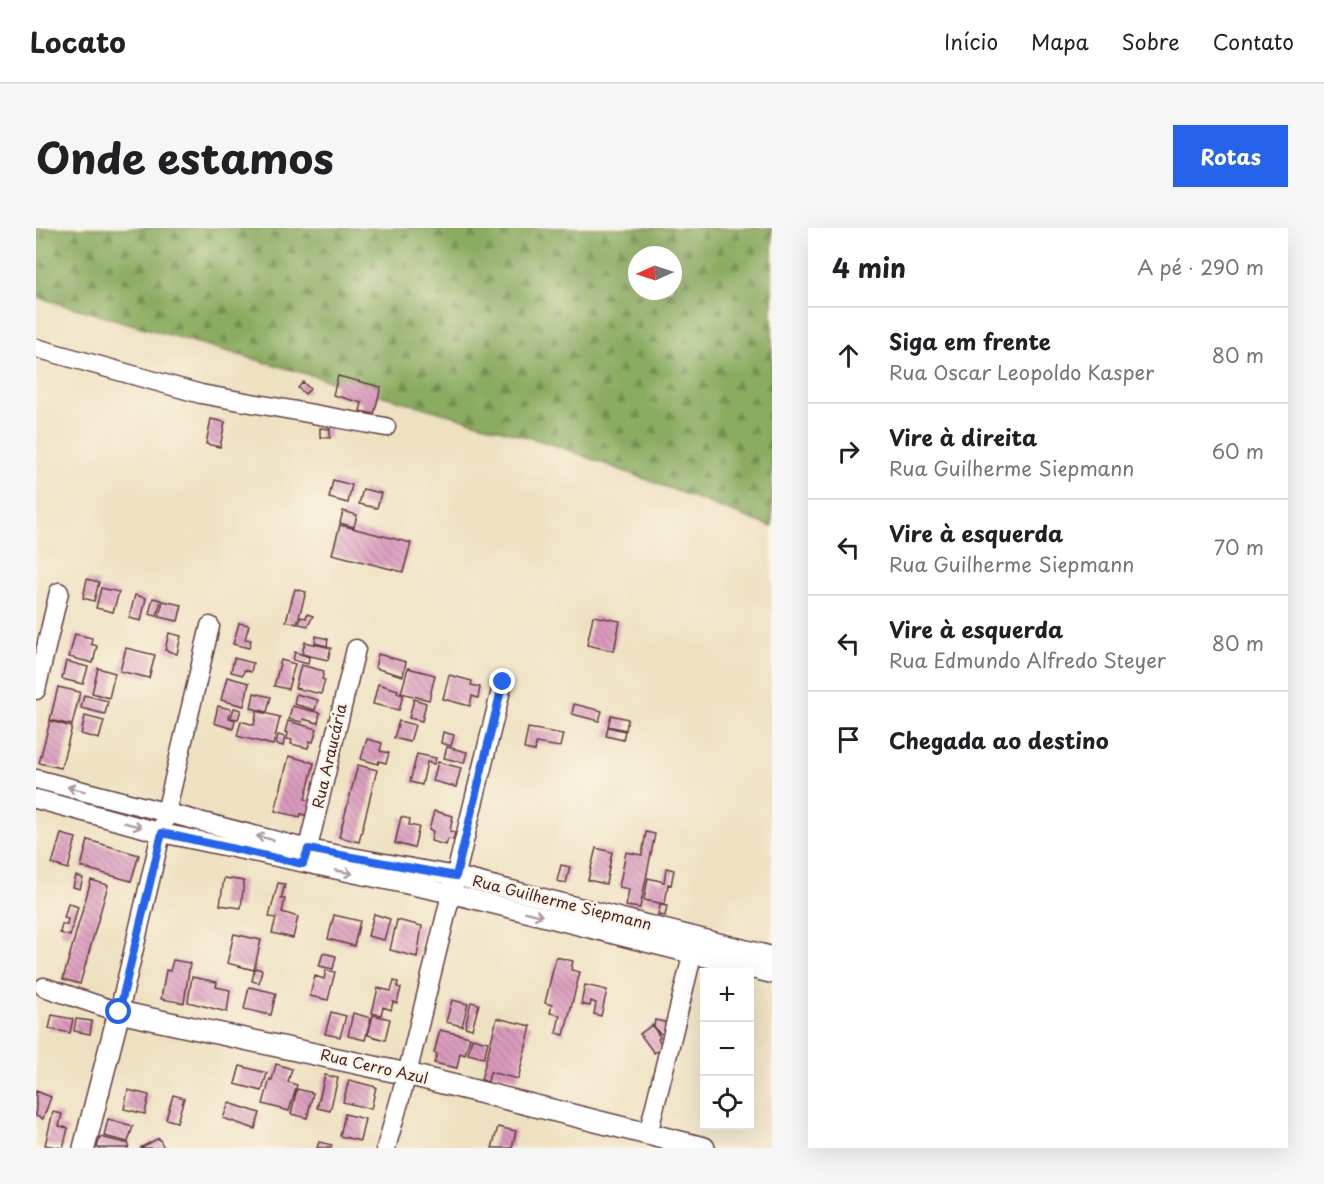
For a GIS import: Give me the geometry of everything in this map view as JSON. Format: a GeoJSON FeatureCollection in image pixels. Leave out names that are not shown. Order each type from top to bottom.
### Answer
{"type":"FeatureCollection","features":[{"type":"Feature","properties":{"kind":"street"},"geometry":{"type":"LineString","coordinates":[[36,348],[201,394],[386,427]]}},
{"type":"Feature","properties":{"kind":"street"},"geometry":{"type":"LineString","coordinates":[[36,690],[59,592]]}},
{"type":"Feature","properties":{"kind":"street"},"geometry":{"type":"LineString","coordinates":[[84,1148],[119,1012],[210,626]]}},
{"type":"Feature","properties":{"kind":"street","name":"Rua Araucária"},"geometry":{"type":"LineString","coordinates":[[306,856],[356,649]]}},
{"type":"Feature","properties":{"kind":"street"},"geometry":{"type":"LineString","coordinates":[[386,1148],[407,1074],[503,682]]}},
{"type":"Feature","properties":{"kind":"street","name":"Rua Guilherme Siepmann"},"geometry":{"type":"LineString","coordinates":[[36,779],[167,813],[306,856]]}},
{"type":"Feature","properties":{"kind":"street","name":"Rua Guilherme Siepmann"},"geometry":{"type":"LineString","coordinates":[[36,800],[162,833],[306,856],[454,885],[695,946],[772,974]]}},
{"type":"Feature","properties":{"kind":"street"},"geometry":{"type":"LineString","coordinates":[[647,1141],[695,946]]}},
{"type":"Feature","properties":{"kind":"street","name":"Rua Guilherme Siepmann"},"geometry":{"type":"LineString","coordinates":[[695,946],[772,956]]}},
{"type":"Feature","properties":{"kind":"street","name":"Rua Cerro Azul"},"geometry":{"type":"LineString","coordinates":[[44,987],[119,1012],[407,1074],[647,1141],[704,1148]]}},
{"type":"Feature","properties":{"kind":"green space"},"geometry":{"type":"Polygon","coordinates":[[[36,228],[772,228],[772,527],[555,445],[36,297],[36,228]]]}},
{"type":"Feature","properties":{"kind":"building"},"geometry":{"type":"Polygon","coordinates":[[[338,376],[381,387],[374,414],[360,411],[362,403],[333,395],[338,376]]]}},
{"type":"Feature","properties":{"kind":"building"},"geometry":{"type":"Polygon","coordinates":[[[303,382],[310,389],[305,394],[298,388],[303,382]]]}},
{"type":"Feature","properties":{"kind":"building"},"geometry":{"type":"Polygon","coordinates":[[[211,419],[225,422],[220,447],[206,444],[211,419]]]}},
{"type":"Feature","properties":{"kind":"building"},"geometry":{"type":"Polygon","coordinates":[[[320,428],[330,429],[330,438],[320,437],[320,428]]]}},
{"type":"Feature","properties":{"kind":"building"},"geometry":{"type":"Polygon","coordinates":[[[333,480],[352,485],[348,503],[329,498],[333,480]]]}},
{"type":"Feature","properties":{"kind":"building"},"geometry":{"type":"Polygon","coordinates":[[[363,489],[381,493],[377,508],[359,504],[363,489]]]}},
{"type":"Feature","properties":{"kind":"building"},"geometry":{"type":"Polygon","coordinates":[[[343,511],[357,515],[354,527],[340,523],[343,511]]]}},
{"type":"Feature","properties":{"kind":"building"},"geometry":{"type":"Polygon","coordinates":[[[340,525],[411,543],[403,572],[332,554],[340,525]]]}},
{"type":"Feature","properties":{"kind":"building"},"geometry":{"type":"Polygon","coordinates":[[[87,579],[99,582],[94,601],[83,598],[87,579]]]}},
{"type":"Feature","properties":{"kind":"building"},"geometry":{"type":"Polygon","coordinates":[[[101,588],[119,592],[113,612],[96,608],[101,588]]]}},
{"type":"Feature","properties":{"kind":"building"},"geometry":{"type":"Polygon","coordinates":[[[295,589],[306,592],[297,624],[286,621],[295,589]]]}},
{"type":"Feature","properties":{"kind":"building"},"geometry":{"type":"Polygon","coordinates":[[[135,595],[146,598],[141,621],[129,618],[135,595]]]}},
{"type":"Feature","properties":{"kind":"building"},"geometry":{"type":"Polygon","coordinates":[[[153,598],[161,600],[157,616],[149,614],[153,598]]]}},
{"type":"Feature","properties":{"kind":"building"},"geometry":{"type":"Polygon","coordinates":[[[163,601],[182,605],[178,621],[159,617],[163,601]]]}},
{"type":"Feature","properties":{"kind":"building"},"geometry":{"type":"Polygon","coordinates":[[[307,614],[313,616],[308,626],[299,624],[301,617],[306,618],[307,614]]]}},
{"type":"Feature","properties":{"kind":"building"},"geometry":{"type":"Polygon","coordinates":[[[593,616],[620,621],[614,651],[587,645],[593,616]]]}},
{"type":"Feature","properties":{"kind":"building"},"geometry":{"type":"Polygon","coordinates":[[[239,623],[249,625],[245,639],[251,640],[249,648],[233,644],[239,623]]]}},
{"type":"Feature","properties":{"kind":"building"},"geometry":{"type":"Polygon","coordinates":[[[169,633],[181,636],[177,654],[165,650],[169,633]]]}},
{"type":"Feature","properties":{"kind":"building"},"geometry":{"type":"Polygon","coordinates":[[[75,634],[92,638],[91,644],[97,646],[93,663],[69,657],[75,634]]]}},
{"type":"Feature","properties":{"kind":"building"},"geometry":{"type":"Polygon","coordinates":[[[316,636],[328,639],[327,646],[315,643],[316,636]]]}},
{"type":"Feature","properties":{"kind":"building"},"geometry":{"type":"Polygon","coordinates":[[[305,642],[331,648],[328,660],[302,654],[305,642]]]}},
{"type":"Feature","properties":{"kind":"building"},"geometry":{"type":"Polygon","coordinates":[[[126,648],[155,655],[149,678],[120,671],[126,648]]]}},
{"type":"Feature","properties":{"kind":"building"},"geometry":{"type":"Polygon","coordinates":[[[295,652],[309,657],[308,664],[293,660],[295,652]]]}},
{"type":"Feature","properties":{"kind":"building"},"geometry":{"type":"Polygon","coordinates":[[[378,654],[406,662],[403,676],[375,668],[378,654]]]}},
{"type":"Feature","properties":{"kind":"building"},"geometry":{"type":"Polygon","coordinates":[[[234,658],[253,663],[251,672],[244,670],[243,675],[231,672],[234,658]]]}},
{"type":"Feature","properties":{"kind":"building"},"geometry":{"type":"Polygon","coordinates":[[[281,660],[295,664],[288,689],[274,686],[281,660]]]}},
{"type":"Feature","properties":{"kind":"building"},"geometry":{"type":"Polygon","coordinates":[[[66,661],[88,667],[83,684],[62,679],[66,661]]]}},
{"type":"Feature","properties":{"kind":"building"},"geometry":{"type":"Polygon","coordinates":[[[301,665],[324,671],[322,679],[325,680],[321,694],[295,688],[301,665]]]}},
{"type":"Feature","properties":{"kind":"building"},"geometry":{"type":"Polygon","coordinates":[[[98,668],[115,673],[109,698],[92,693],[98,668]]]}},
{"type":"Feature","properties":{"kind":"building"},"geometry":{"type":"Polygon","coordinates":[[[408,668],[435,675],[429,700],[401,693],[408,668]]]}},
{"type":"Feature","properties":{"kind":"building"},"geometry":{"type":"Polygon","coordinates":[[[449,675],[472,681],[471,685],[480,687],[478,698],[472,696],[470,706],[443,699],[449,675]]]}},
{"type":"Feature","properties":{"kind":"building"},"geometry":{"type":"Polygon","coordinates":[[[227,677],[249,683],[244,706],[221,700],[227,677]]]}},
{"type":"Feature","properties":{"kind":"building"},"geometry":{"type":"Polygon","coordinates":[[[378,684],[398,690],[397,693],[403,695],[399,710],[373,704],[378,684]]]}},
{"type":"Feature","properties":{"kind":"building"},"geometry":{"type":"Polygon","coordinates":[[[58,687],[80,692],[72,725],[50,720],[58,687]]]}},
{"type":"Feature","properties":{"kind":"building"},"geometry":{"type":"Polygon","coordinates":[[[254,693],[271,697],[267,712],[251,708],[254,693]]]}},
{"type":"Feature","properties":{"kind":"building"},"geometry":{"type":"Polygon","coordinates":[[[296,694],[318,700],[315,710],[294,704],[296,694]]]}},
{"type":"Feature","properties":{"kind":"building"},"geometry":{"type":"Polygon","coordinates":[[[84,695],[108,701],[105,714],[81,708],[84,695]]]}},
{"type":"Feature","properties":{"kind":"building"},"geometry":{"type":"Polygon","coordinates":[[[414,699],[426,703],[422,721],[409,718],[414,699]]]}},
{"type":"Feature","properties":{"kind":"building"},"geometry":{"type":"Polygon","coordinates":[[[574,704],[602,711],[599,721],[572,714],[574,704]]]}},
{"type":"Feature","properties":{"kind":"building"},"geometry":{"type":"Polygon","coordinates":[[[218,706],[231,709],[229,718],[235,720],[233,729],[214,723],[218,706]]]}},
{"type":"Feature","properties":{"kind":"building"},"geometry":{"type":"Polygon","coordinates":[[[292,706],[320,713],[318,723],[303,719],[302,722],[289,719],[292,706]]]}},
{"type":"Feature","properties":{"kind":"building"},"geometry":{"type":"Polygon","coordinates":[[[234,708],[241,710],[238,719],[231,718],[234,708]]]}},
{"type":"Feature","properties":{"kind":"building"},"geometry":{"type":"Polygon","coordinates":[[[257,711],[280,717],[273,745],[237,736],[241,721],[254,725],[257,711]]]}},
{"type":"Feature","properties":{"kind":"building"},"geometry":{"type":"Polygon","coordinates":[[[611,715],[628,719],[626,730],[608,726],[611,715]]]}},
{"type":"Feature","properties":{"kind":"building"},"geometry":{"type":"Polygon","coordinates":[[[85,716],[104,721],[99,739],[81,734],[85,716]]]}},
{"type":"Feature","properties":{"kind":"building"},"geometry":{"type":"Polygon","coordinates":[[[50,721],[72,727],[61,768],[39,763],[50,721]]]}},
{"type":"Feature","properties":{"kind":"building"},"geometry":{"type":"Polygon","coordinates":[[[288,721],[317,729],[313,742],[310,741],[308,748],[291,744],[292,740],[287,739],[288,733],[285,732],[288,721]]]}},
{"type":"Feature","properties":{"kind":"building"},"geometry":{"type":"Polygon","coordinates":[[[399,721],[415,725],[410,742],[394,738],[399,721]]]}},
{"type":"Feature","properties":{"kind":"building"},"geometry":{"type":"Polygon","coordinates":[[[608,727],[625,731],[623,740],[606,736],[608,727]]]}},
{"type":"Feature","properties":{"kind":"building"},"geometry":{"type":"Polygon","coordinates":[[[528,728],[563,734],[560,747],[536,743],[535,751],[524,749],[528,728]]]}},
{"type":"Feature","properties":{"kind":"building"},"geometry":{"type":"Polygon","coordinates":[[[443,732],[454,735],[451,746],[441,743],[443,732]]]}},
{"type":"Feature","properties":{"kind":"building"},"geometry":{"type":"Polygon","coordinates":[[[278,735],[285,737],[283,746],[276,744],[278,735]]]}},
{"type":"Feature","properties":{"kind":"building"},"geometry":{"type":"Polygon","coordinates":[[[367,739],[382,743],[380,751],[389,753],[386,763],[379,761],[378,764],[361,759],[367,739]]]}},
{"type":"Feature","properties":{"kind":"building"},"geometry":{"type":"Polygon","coordinates":[[[447,747],[467,752],[464,763],[444,758],[447,747]]]}},
{"type":"Feature","properties":{"kind":"building"},"geometry":{"type":"Polygon","coordinates":[[[417,754],[436,758],[434,764],[427,762],[422,785],[410,782],[417,754]]]}},
{"type":"Feature","properties":{"kind":"building"},"geometry":{"type":"Polygon","coordinates":[[[289,756],[314,763],[305,799],[313,801],[309,816],[301,814],[300,817],[275,811],[289,756]]]}},
{"type":"Feature","properties":{"kind":"building"},"geometry":{"type":"Polygon","coordinates":[[[438,762],[461,768],[456,787],[433,781],[438,762]]]}},
{"type":"Feature","properties":{"kind":"building"},"geometry":{"type":"Polygon","coordinates":[[[358,765],[377,770],[359,842],[339,837],[358,765]]]}},
{"type":"Feature","properties":{"kind":"building"},"geometry":{"type":"Polygon","coordinates":[[[434,811],[453,816],[450,831],[455,833],[453,840],[448,839],[446,845],[431,841],[433,831],[429,830],[434,811]]]}},
{"type":"Feature","properties":{"kind":"building"},"geometry":{"type":"Polygon","coordinates":[[[401,817],[410,819],[409,825],[419,827],[414,848],[395,843],[401,817]]]}},
{"type":"Feature","properties":{"kind":"building"},"geometry":{"type":"Polygon","coordinates":[[[646,832],[655,834],[640,908],[626,906],[629,889],[619,887],[626,852],[642,855],[646,832]]]}},
{"type":"Feature","properties":{"kind":"building"},"geometry":{"type":"Polygon","coordinates":[[[61,834],[76,838],[68,869],[52,864],[61,834]]]}},
{"type":"Feature","properties":{"kind":"building"},"geometry":{"type":"Polygon","coordinates":[[[88,840],[139,855],[131,881],[81,867],[88,840]]]}},
{"type":"Feature","properties":{"kind":"building"},"geometry":{"type":"Polygon","coordinates":[[[596,848],[612,852],[606,884],[588,880],[596,848]]]}},
{"type":"Feature","properties":{"kind":"building"},"geometry":{"type":"Polygon","coordinates":[[[561,865],[570,867],[566,883],[557,881],[561,865]]]}},
{"type":"Feature","properties":{"kind":"building"},"geometry":{"type":"Polygon","coordinates":[[[666,868],[674,870],[671,885],[668,884],[665,904],[644,900],[648,878],[664,882],[666,868]]]}},
{"type":"Feature","properties":{"kind":"building"},"geometry":{"type":"Polygon","coordinates":[[[76,876],[83,878],[80,889],[73,887],[76,876]]]}},
{"type":"Feature","properties":{"kind":"building"},"geometry":{"type":"Polygon","coordinates":[[[224,878],[244,881],[241,908],[220,905],[224,878]]]}},
{"type":"Feature","properties":{"kind":"building"},"geometry":{"type":"Polygon","coordinates":[[[91,880],[108,885],[80,984],[63,979],[91,880]]]}},
{"type":"Feature","properties":{"kind":"building"},"geometry":{"type":"Polygon","coordinates":[[[278,883],[285,884],[281,899],[285,899],[282,912],[298,917],[293,938],[272,933],[276,918],[269,917],[278,883]]]}},
{"type":"Feature","properties":{"kind":"building"},"geometry":{"type":"Polygon","coordinates":[[[68,903],[78,907],[70,936],[60,933],[62,924],[67,925],[68,919],[64,918],[68,903]]]}},
{"type":"Feature","properties":{"kind":"building"},"geometry":{"type":"Polygon","coordinates":[[[660,905],[667,906],[665,916],[658,915],[660,905]]]}},
{"type":"Feature","properties":{"kind":"building"},"geometry":{"type":"Polygon","coordinates":[[[374,914],[390,919],[384,940],[368,936],[374,914]]]}},
{"type":"Feature","properties":{"kind":"building"},"geometry":{"type":"Polygon","coordinates":[[[334,915],[360,921],[354,946],[328,939],[334,915]]]}},
{"type":"Feature","properties":{"kind":"building"},"geometry":{"type":"Polygon","coordinates":[[[397,920],[422,926],[417,957],[390,950],[397,920]]]}},
{"type":"Feature","properties":{"kind":"building"},"geometry":{"type":"Polygon","coordinates":[[[234,934],[261,940],[254,970],[227,963],[234,934]]]}},
{"type":"Feature","properties":{"kind":"building"},"geometry":{"type":"Polygon","coordinates":[[[323,953],[336,956],[333,969],[319,966],[323,953]]]}},
{"type":"Feature","properties":{"kind":"building"},"geometry":{"type":"Polygon","coordinates":[[[556,957],[573,961],[571,970],[580,972],[564,1035],[556,1033],[560,1015],[550,1013],[552,1005],[545,1003],[556,957]]]}},
{"type":"Feature","properties":{"kind":"building"},"geometry":{"type":"Polygon","coordinates":[[[173,960],[190,963],[184,1003],[161,999],[166,970],[170,971],[173,960]]]}},
{"type":"Feature","properties":{"kind":"building"},"geometry":{"type":"Polygon","coordinates":[[[255,968],[262,970],[259,983],[252,981],[255,968]]]}},
{"type":"Feature","properties":{"kind":"building"},"geometry":{"type":"Polygon","coordinates":[[[326,970],[335,972],[328,1000],[310,996],[315,976],[324,979],[326,970]]]}},
{"type":"Feature","properties":{"kind":"building"},"geometry":{"type":"Polygon","coordinates":[[[192,977],[217,982],[216,987],[230,990],[227,1012],[188,1002],[192,977]]]}},
{"type":"Feature","properties":{"kind":"building"},"geometry":{"type":"Polygon","coordinates":[[[394,981],[398,982],[397,987],[401,988],[397,1003],[393,1002],[391,1010],[383,1007],[381,1015],[372,1013],[378,988],[391,991],[394,981]]]}},
{"type":"Feature","properties":{"kind":"building"},"geometry":{"type":"Polygon","coordinates":[[[585,985],[607,990],[601,1016],[594,1014],[596,1003],[591,1001],[590,1006],[581,1004],[585,985]]]}},
{"type":"Feature","properties":{"kind":"building"},"geometry":{"type":"Polygon","coordinates":[[[249,987],[276,993],[271,1015],[244,1009],[249,987]]]}},
{"type":"Feature","properties":{"kind":"building"},"geometry":{"type":"Polygon","coordinates":[[[452,1000],[468,1004],[462,1026],[446,1022],[452,1000]]]}},
{"type":"Feature","properties":{"kind":"building"},"geometry":{"type":"Polygon","coordinates":[[[471,1002],[479,1004],[472,1029],[465,1027],[471,1002]]]}},
{"type":"Feature","properties":{"kind":"building"},"geometry":{"type":"Polygon","coordinates":[[[331,1012],[346,1016],[340,1037],[325,1034],[331,1012]]]}},
{"type":"Feature","properties":{"kind":"building"},"geometry":{"type":"Polygon","coordinates":[[[353,1013],[371,1018],[365,1040],[348,1036],[353,1013]]]}},
{"type":"Feature","properties":{"kind":"building"},"geometry":{"type":"Polygon","coordinates":[[[52,1015],[73,1019],[70,1033],[49,1029],[52,1015]]]}},
{"type":"Feature","properties":{"kind":"building"},"geometry":{"type":"Polygon","coordinates":[[[373,1015],[390,1019],[385,1040],[368,1035],[373,1015]]]}},
{"type":"Feature","properties":{"kind":"building"},"geometry":{"type":"Polygon","coordinates":[[[497,1018],[531,1026],[518,1079],[490,1072],[488,1082],[481,1080],[497,1018]]]}},
{"type":"Feature","properties":{"kind":"building"},"geometry":{"type":"Polygon","coordinates":[[[76,1019],[92,1021],[90,1034],[74,1031],[76,1019]]]}},
{"type":"Feature","properties":{"kind":"building"},"geometry":{"type":"Polygon","coordinates":[[[655,1020],[669,1023],[666,1035],[659,1033],[654,1026],[655,1020]]]}},
{"type":"Feature","properties":{"kind":"building"},"geometry":{"type":"Polygon","coordinates":[[[652,1025],[664,1047],[654,1053],[640,1034],[652,1025]]]}},
{"type":"Feature","properties":{"kind":"building"},"geometry":{"type":"Polygon","coordinates":[[[440,1030],[470,1037],[465,1055],[460,1053],[457,1068],[434,1063],[440,1030]]]}},
{"type":"Feature","properties":{"kind":"building"},"geometry":{"type":"Polygon","coordinates":[[[472,1038],[488,1042],[484,1058],[468,1054],[472,1038]]]}},
{"type":"Feature","properties":{"kind":"building"},"geometry":{"type":"Polygon","coordinates":[[[276,1064],[292,1069],[288,1082],[297,1085],[289,1111],[263,1104],[276,1064]]]}},
{"type":"Feature","properties":{"kind":"building"},"geometry":{"type":"Polygon","coordinates":[[[240,1066],[267,1073],[262,1091],[235,1084],[240,1066]]]}},
{"type":"Feature","properties":{"kind":"building"},"geometry":{"type":"Polygon","coordinates":[[[325,1075],[338,1078],[330,1111],[317,1108],[325,1075]]]}},
{"type":"Feature","properties":{"kind":"building"},"geometry":{"type":"Polygon","coordinates":[[[349,1080],[376,1087],[371,1109],[343,1102],[349,1080]]]}},
{"type":"Feature","properties":{"kind":"building"},"geometry":{"type":"Polygon","coordinates":[[[297,1089],[313,1093],[307,1118],[291,1114],[297,1089]]]}},
{"type":"Feature","properties":{"kind":"building"},"geometry":{"type":"Polygon","coordinates":[[[128,1090],[149,1095],[145,1114],[124,1109],[128,1090]]]}},
{"type":"Feature","properties":{"kind":"building"},"geometry":{"type":"Polygon","coordinates":[[[36,1091],[51,1097],[43,1119],[36,1116],[36,1091]]]}},
{"type":"Feature","properties":{"kind":"building"},"geometry":{"type":"Polygon","coordinates":[[[173,1095],[184,1098],[177,1122],[166,1119],[173,1095]]]}},
{"type":"Feature","properties":{"kind":"building"},"geometry":{"type":"Polygon","coordinates":[[[229,1103],[260,1113],[255,1129],[223,1118],[229,1103]]]}},
{"type":"Feature","properties":{"kind":"building"},"geometry":{"type":"Polygon","coordinates":[[[53,1112],[62,1114],[59,1126],[68,1128],[63,1148],[45,1145],[53,1112]]]}},
{"type":"Feature","properties":{"kind":"building"},"geometry":{"type":"Polygon","coordinates":[[[345,1114],[365,1119],[360,1141],[340,1136],[345,1114]]]}},
{"type":"Feature","properties":{"kind":"building"},"geometry":{"type":"Polygon","coordinates":[[[108,1119],[133,1126],[128,1142],[104,1136],[108,1119]]]}},
{"type":"Feature","properties":{"kind":"building"},"geometry":{"type":"Polygon","coordinates":[[[498,1127],[516,1131],[512,1148],[492,1148],[498,1127]]]}},
{"type":"Feature","properties":{"kind":"building"},"geometry":{"type":"Polygon","coordinates":[[[100,1137],[129,1144],[128,1148],[97,1148],[100,1137]]]}},
{"type":"Feature","properties":{"kind":"building"},"geometry":{"type":"Polygon","coordinates":[[[159,1138],[164,1148],[140,1148],[159,1138]]]}},
{"type":"Feature","properties":{"kind":"building"},"geometry":{"type":"Polygon","coordinates":[[[319,1142],[332,1145],[331,1148],[317,1148],[319,1142]]]}},
{"type":"Feature","properties":{"kind":"route"},"geometry":{"type":"LineString","coordinates":[[119,1012],[162,833],[303,864],[308,849],[456,876],[503,682]]}}]}
